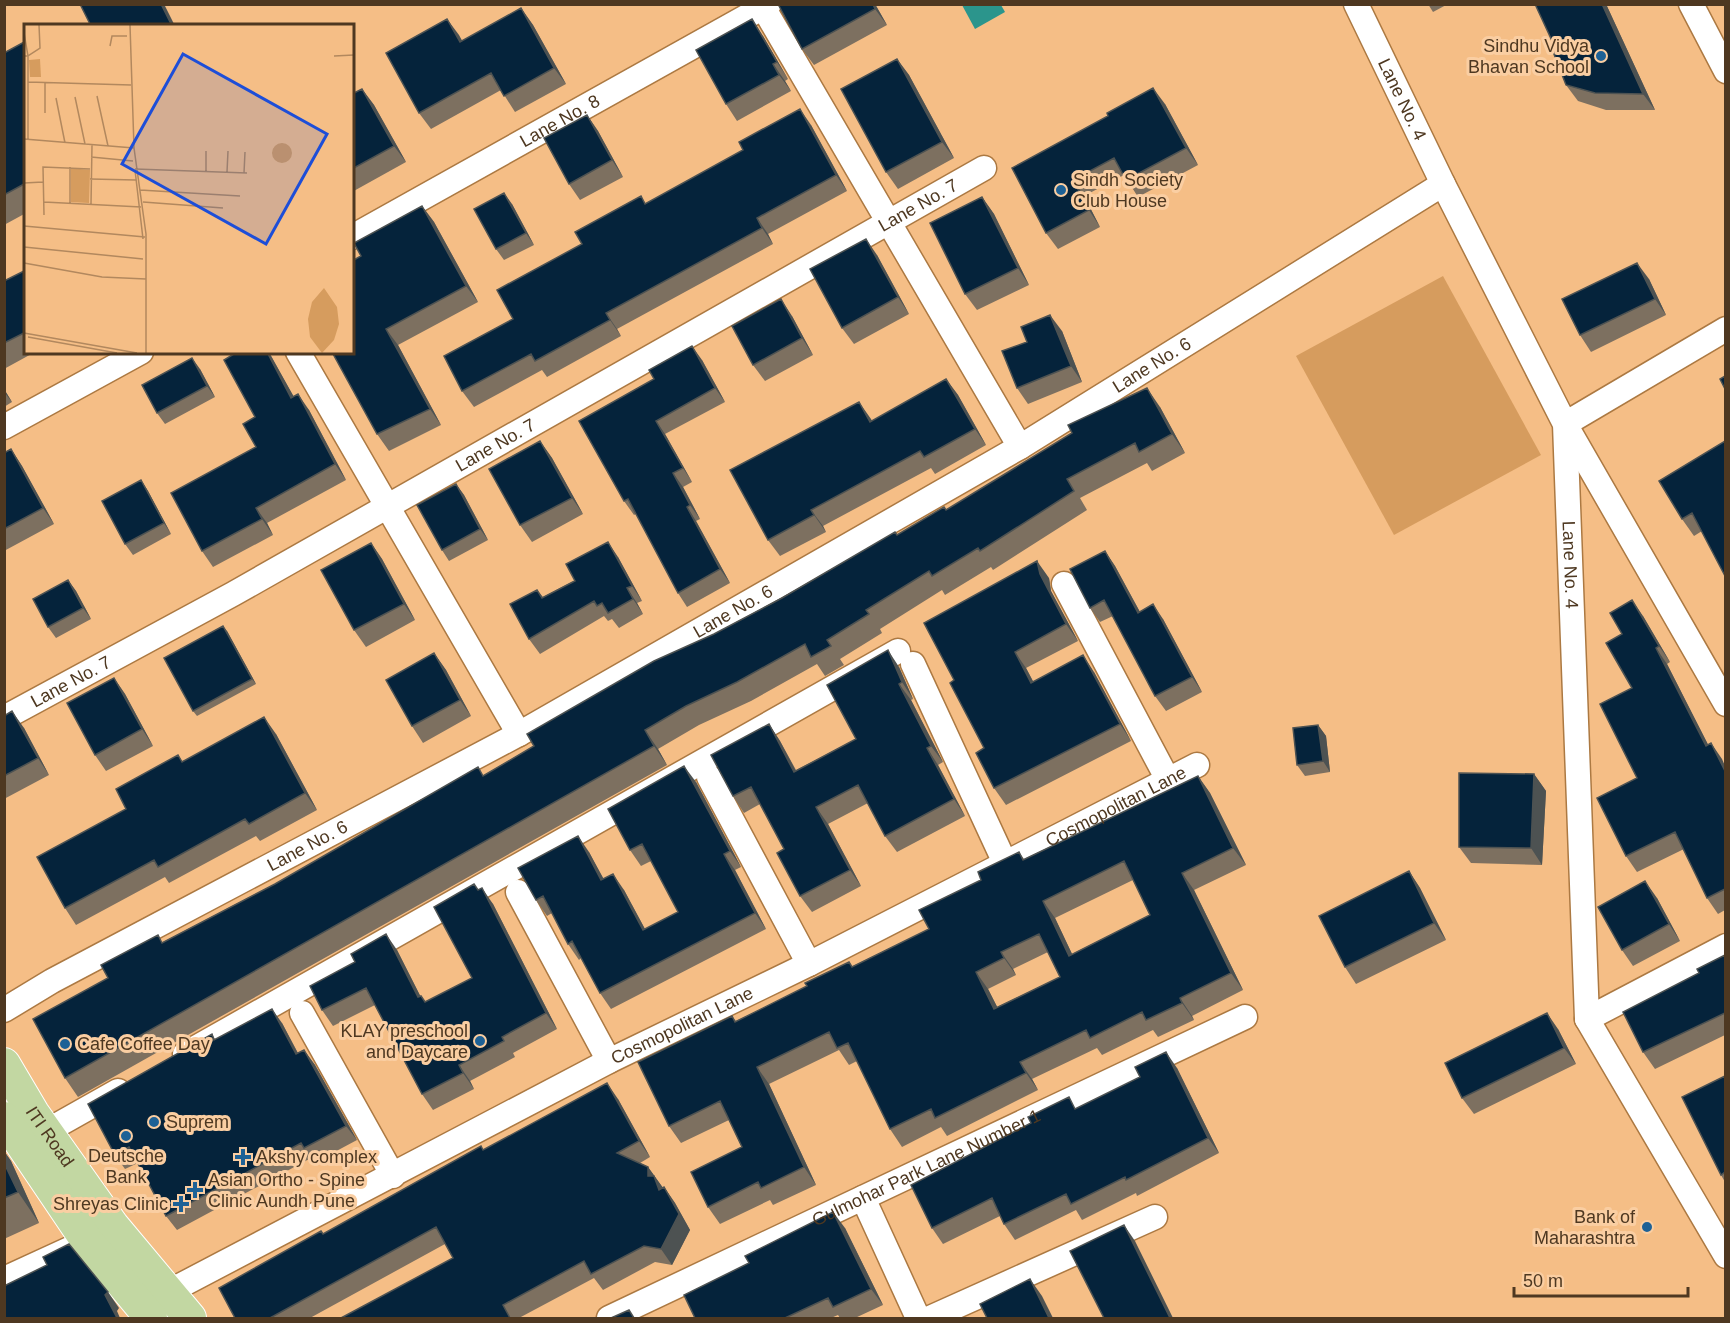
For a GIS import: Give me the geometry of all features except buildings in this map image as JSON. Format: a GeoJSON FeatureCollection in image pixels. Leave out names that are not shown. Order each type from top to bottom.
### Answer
{"type":"FeatureCollection","features":[{"type":"Feature","properties":{"kind":"main road","name":"ITI Road"},"geometry":{"type":"LineString","coordinates":[[4,1064],[20,1123],[87,1241],[149,1309],[190,1318]]}},
{"type":"Feature","properties":{"kind":"main road","name":"ITI Road"},"geometry":{"type":"LineString","coordinates":[[20,1123],[113,1226],[149,1309]]}},
{"type":"Feature","properties":{"kind":"street","name":"Lane No. 4"},"geometry":{"type":"LineString","coordinates":[[1356,4],[1443,184],[1566,424],[1587,1019]]}},
{"type":"Feature","properties":{"kind":"street"},"geometry":{"type":"LineString","coordinates":[[1691,4],[1725,69]]}},
{"type":"Feature","properties":{"kind":"street"},"geometry":{"type":"LineString","coordinates":[[766,6],[888,223],[1020,447]]}},
{"type":"Feature","properties":{"kind":"street","name":"Lane No. 8"},"geometry":{"type":"LineString","coordinates":[[354,236],[766,6]]}},
{"type":"Feature","properties":{"kind":"street","name":"Lane No. 7"},"geometry":{"type":"LineString","coordinates":[[4,718],[387,506],[984,168]]}},
{"type":"Feature","properties":{"kind":"street","name":"Lane No. 6"},"geometry":{"type":"LineString","coordinates":[[4,1010],[52,981],[519,734],[1020,447],[1443,184]]}},
{"type":"Feature","properties":{"kind":"street"},"geometry":{"type":"LineString","coordinates":[[1725,330],[1566,424],[1725,704]]}},
{"type":"Feature","properties":{"kind":"street"},"geometry":{"type":"LineString","coordinates":[[4,427],[137,354]]}},
{"type":"Feature","properties":{"kind":"street"},"geometry":{"type":"LineString","coordinates":[[299,354],[519,734]]}},
{"type":"Feature","properties":{"kind":"street"},"geometry":{"type":"LineString","coordinates":[[1064,584],[1168,780]]}},
{"type":"Feature","properties":{"kind":"street"},"geometry":{"type":"LineString","coordinates":[[168,1063],[906,658],[1005,863]]}},
{"type":"Feature","properties":{"kind":"street","name":"Cosmopolitan Lane"},"geometry":{"type":"LineString","coordinates":[[149,1309],[609,1061],[809,964],[1197,765]]}},
{"type":"Feature","properties":{"kind":"street"},"geometry":{"type":"LineString","coordinates":[[709,777],[809,964]]}},
{"type":"Feature","properties":{"kind":"street"},"geometry":{"type":"LineString","coordinates":[[518,892],[609,1061]]}},
{"type":"Feature","properties":{"kind":"street"},"geometry":{"type":"LineString","coordinates":[[1725,946],[1587,1019],[1725,1255]]}},
{"type":"Feature","properties":{"kind":"street"},"geometry":{"type":"LineString","coordinates":[[302,1013],[393,1176]]}},
{"type":"Feature","properties":{"kind":"street","name":"Gulmohar Park Lane Number 1"},"geometry":{"type":"LineString","coordinates":[[609,1318],[1245,1017]]}},
{"type":"Feature","properties":{"kind":"street"},"geometry":{"type":"LineString","coordinates":[[20,1123],[137,1080]]}},
{"type":"Feature","properties":{"kind":"street"},"geometry":{"type":"LineString","coordinates":[[863,1198],[918,1318]]}},
{"type":"Feature","properties":{"kind":"street"},"geometry":{"type":"LineString","coordinates":[[930,1318],[1155,1217]]}},
{"type":"Feature","properties":{"kind":"street"},"geometry":{"type":"LineString","coordinates":[[4,1279],[87,1241]]}},
{"type":"Feature","properties":{"kind":"shaded area"},"geometry":{"type":"Polygon","coordinates":[[[1443,276],[1541,455],[1394,535],[1296,356],[1443,276]]]}},
{"type":"Feature","properties":{"kind":"water"},"geometry":{"type":"Polygon","coordinates":[[[962,5],[1001,5],[1005,12],[975,29],[962,5]]]}},
{"type":"Feature","properties":{"kind":"place","name":"Sindhu Vidya Bhavan School"},"geometry":{"type":"Point","coordinates":[1601,56]}},
{"type":"Feature","properties":{"kind":"place","name":"Sindh Society Club House"},"geometry":{"type":"Point","coordinates":[1061,190]}},
{"type":"Feature","properties":{"kind":"place","name":"KLAY preschool and Daycare"},"geometry":{"type":"Point","coordinates":[480,1041]}},
{"type":"Feature","properties":{"kind":"place","name":"Cafe Coffee Day"},"geometry":{"type":"Point","coordinates":[65,1044]}},
{"type":"Feature","properties":{"kind":"place","name":"Suprem"},"geometry":{"type":"Point","coordinates":[154,1122]}},
{"type":"Feature","properties":{"kind":"place","name":"Deutsche Bank"},"geometry":{"type":"Point","coordinates":[126,1136]}},
{"type":"Feature","properties":{"kind":"place","name":"Akshy complex"},"geometry":{"type":"Point","coordinates":[243,1157]}},
{"type":"Feature","properties":{"kind":"place","name":"Asian Ortho - Spine Clinic Aundh Pune"},"geometry":{"type":"Point","coordinates":[195,1190]}},
{"type":"Feature","properties":{"kind":"place","name":"Shreyas Clinic"},"geometry":{"type":"Point","coordinates":[181,1204]}},
{"type":"Feature","properties":{"kind":"place","name":"Bank of Maharashtra"},"geometry":{"type":"Point","coordinates":[1647,1227]}}]}
